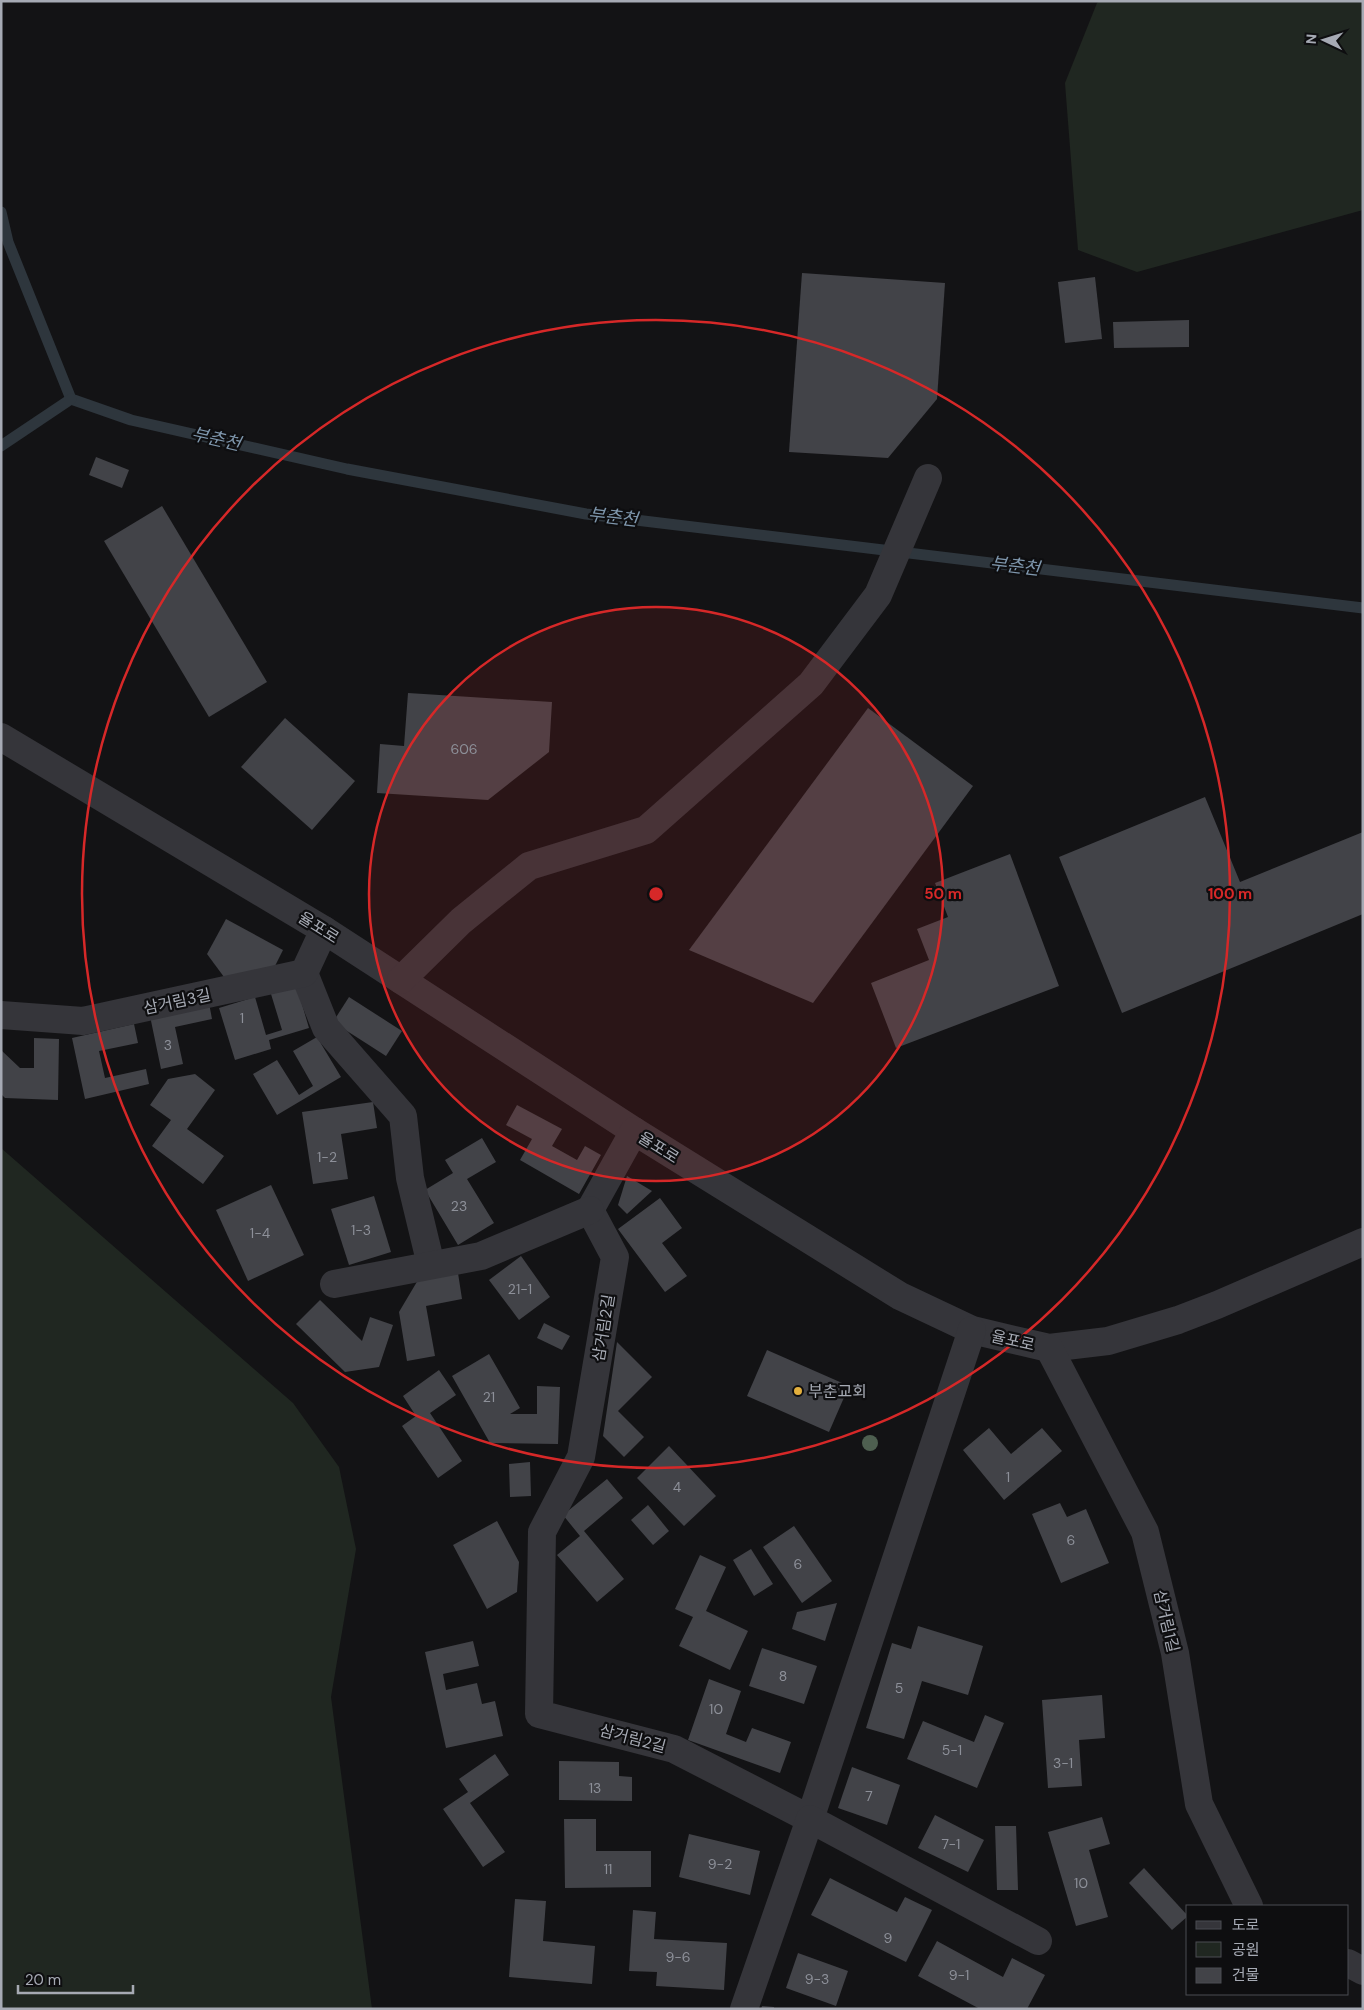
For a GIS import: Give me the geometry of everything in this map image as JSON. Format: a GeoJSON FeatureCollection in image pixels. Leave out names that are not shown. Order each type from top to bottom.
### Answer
{"type":"FeatureCollection","features":[{"type":"Feature","properties":{"kind":"street"},"geometry":{"type":"LineString","coordinates":[[401,980],[460,921],[529,866],[646,830],[811,684],[878,595],[928,478]]}},
{"type":"Feature","properties":{"kind":"street","name":"율포로"},"geometry":{"type":"LineString","coordinates":[[1,737],[324,930],[634,1132],[900,1296],[972,1330],[1049,1348],[1108,1341],[1178,1320],[1363,1242]]}},
{"type":"Feature","properties":{"kind":"street"},"geometry":{"type":"LineString","coordinates":[[324,930],[304,973],[326,1028],[403,1116],[410,1178],[431,1265]]}},
{"type":"Feature","properties":{"kind":"street","name":"삼거림3길"},"geometry":{"type":"LineString","coordinates":[[1,1015],[83,1021],[304,973]]}},
{"type":"Feature","properties":{"kind":"street"},"geometry":{"type":"LineString","coordinates":[[334,1284],[481,1256],[590,1210],[634,1132]]}},
{"type":"Feature","properties":{"kind":"street","name":"삼거림2길"},"geometry":{"type":"LineString","coordinates":[[590,1210],[615,1257],[582,1457],[542,1532],[539,1714],[674,1749],[810,1819]]}},
{"type":"Feature","properties":{"kind":"street"},"geometry":{"type":"LineString","coordinates":[[744,2009],[810,1819],[972,1330]]}},
{"type":"Feature","properties":{"kind":"street","name":"삼거림1길"},"geometry":{"type":"LineString","coordinates":[[1049,1348],[1145,1532],[1175,1653],[1199,1804],[1249,1905]]}},
{"type":"Feature","properties":{"kind":"street"},"geometry":{"type":"LineString","coordinates":[[810,1819],[1038,1941]]}},
{"type":"Feature","properties":{"kind":"street"},"geometry":{"type":"LineString","coordinates":[[1349,1963],[1363,1970]]}},
{"type":"Feature","properties":{"kind":"green space"},"geometry":{"type":"Polygon","coordinates":[[[1100,1],[1363,1],[1363,210],[1137,272],[1078,250],[1065,83],[1097,3],[1100,1]]]}},
{"type":"Feature","properties":{"kind":"green space"},"geometry":{"type":"Polygon","coordinates":[[[1,1148],[293,1403],[339,1467],[356,1549],[331,1697],[372,2009],[1,2009],[1,1148]]]}},
{"type":"Feature","properties":{"kind":"building"},"geometry":{"type":"Polygon","coordinates":[[[802,273],[945,283],[937,399],[888,458],[789,452],[802,273]]]}},
{"type":"Feature","properties":{"kind":"building"},"geometry":{"type":"Polygon","coordinates":[[[1095,277],[1102,339],[1065,343],[1058,282],[1095,277]]]}},
{"type":"Feature","properties":{"kind":"building"},"geometry":{"type":"Polygon","coordinates":[[[1189,320],[1189,347],[1114,348],[1113,322],[1189,320]]]}},
{"type":"Feature","properties":{"kind":"building"},"geometry":{"type":"Polygon","coordinates":[[[96,457],[129,470],[122,488],[89,475],[96,457]]]}},
{"type":"Feature","properties":{"kind":"building"},"geometry":{"type":"Polygon","coordinates":[[[162,506],[267,682],[209,717],[104,541],[162,506]]]}},
{"type":"Feature","properties":{"kind":"building"},"geometry":{"type":"Polygon","coordinates":[[[408,693],[552,702],[549,752],[488,800],[377,793],[380,744],[404,746],[408,693]]]}},
{"type":"Feature","properties":{"kind":"building"},"geometry":{"type":"Polygon","coordinates":[[[868,708],[973,786],[813,1003],[689,950],[868,708]]]}},
{"type":"Feature","properties":{"kind":"building"},"geometry":{"type":"Polygon","coordinates":[[[285,718],[355,781],[312,830],[241,767],[285,718]]]}},
{"type":"Feature","properties":{"kind":"building"},"geometry":{"type":"Polygon","coordinates":[[[1205,797],[1240,882],[1363,832],[1363,914],[1122,1013],[1059,857],[1205,797]]]}},
{"type":"Feature","properties":{"kind":"building"},"geometry":{"type":"Polygon","coordinates":[[[1010,854],[1059,986],[896,1048],[871,983],[929,960],[917,929],[948,917],[935,883],[1010,854]]]}},
{"type":"Feature","properties":{"kind":"building"},"geometry":{"type":"Polygon","coordinates":[[[226,919],[283,950],[275,966],[224,977],[207,954],[226,919]]]}},
{"type":"Feature","properties":{"kind":"building"},"geometry":{"type":"Polygon","coordinates":[[[297,987],[309,1028],[269,1040],[271,1049],[235,1060],[219,1008],[255,997],[266,1035],[282,1030],[271,994],[297,987]]]}},
{"type":"Feature","properties":{"kind":"building"},"geometry":{"type":"Polygon","coordinates":[[[349,997],[402,1031],[386,1056],[333,1022],[349,997]]]}},
{"type":"Feature","properties":{"kind":"building"},"geometry":{"type":"Polygon","coordinates":[[[209,1003],[212,1019],[175,1027],[183,1064],[161,1069],[150,1016],[209,1003]]]}},
{"type":"Feature","properties":{"kind":"building"},"geometry":{"type":"Polygon","coordinates":[[[134,1024],[138,1043],[99,1051],[105,1078],[146,1069],[149,1084],[85,1099],[72,1038],[134,1024]]]}},
{"type":"Feature","properties":{"kind":"building"},"geometry":{"type":"Polygon","coordinates":[[[317,1037],[341,1077],[277,1115],[253,1074],[277,1060],[299,1095],[313,1086],[293,1051],[317,1037]]]}},
{"type":"Feature","properties":{"kind":"building"},"geometry":{"type":"Polygon","coordinates":[[[34,1038],[59,1039],[58,1100],[5,1098],[1,1094],[1,1050],[20,1068],[34,1068],[34,1038]]]}},
{"type":"Feature","properties":{"kind":"building"},"geometry":{"type":"Polygon","coordinates":[[[195,1074],[215,1090],[187,1129],[224,1156],[203,1184],[152,1146],[171,1120],[150,1105],[168,1079],[195,1074]]]}},
{"type":"Feature","properties":{"kind":"building"},"geometry":{"type":"Polygon","coordinates":[[[373,1102],[377,1128],[341,1134],[348,1179],[313,1184],[302,1112],[373,1102]]]}},
{"type":"Feature","properties":{"kind":"building"},"geometry":{"type":"Polygon","coordinates":[[[517,1105],[562,1129],[552,1146],[577,1160],[585,1146],[601,1155],[579,1194],[520,1160],[532,1139],[506,1125],[517,1105]]]}},
{"type":"Feature","properties":{"kind":"building"},"geometry":{"type":"Polygon","coordinates":[[[482,1138],[496,1162],[467,1179],[494,1223],[458,1245],[425,1190],[453,1173],[445,1160],[482,1138]]]}},
{"type":"Feature","properties":{"kind":"building"},"geometry":{"type":"Polygon","coordinates":[[[627,1176],[652,1191],[627,1214],[618,1205],[627,1176]]]}},
{"type":"Feature","properties":{"kind":"building"},"geometry":{"type":"Polygon","coordinates":[[[271,1185],[304,1255],[248,1281],[216,1210],[271,1185]]]}},
{"type":"Feature","properties":{"kind":"building"},"geometry":{"type":"Polygon","coordinates":[[[374,1196],[391,1252],[349,1265],[331,1209],[374,1196]]]}},
{"type":"Feature","properties":{"kind":"building"},"geometry":{"type":"Polygon","coordinates":[[[660,1198],[682,1228],[662,1243],[687,1276],[665,1292],[618,1229],[660,1198]]]}},
{"type":"Feature","properties":{"kind":"building"},"geometry":{"type":"Polygon","coordinates":[[[521,1256],[550,1297],[519,1320],[489,1280],[521,1256]]]}},
{"type":"Feature","properties":{"kind":"building"},"geometry":{"type":"Polygon","coordinates":[[[458,1273],[462,1299],[426,1306],[435,1356],[407,1361],[399,1312],[418,1280],[458,1273]]]}},
{"type":"Feature","properties":{"kind":"building"},"geometry":{"type":"Polygon","coordinates":[[[320,1300],[362,1341],[370,1317],[393,1325],[379,1367],[345,1372],[296,1324],[320,1300]]]}},
{"type":"Feature","properties":{"kind":"building"},"geometry":{"type":"Polygon","coordinates":[[[544,1323],[570,1336],[562,1350],[537,1338],[544,1323]]]}},
{"type":"Feature","properties":{"kind":"building"},"geometry":{"type":"Polygon","coordinates":[[[617,1342],[652,1377],[618,1411],[644,1437],[624,1457],[603,1436],[617,1342]]]}},
{"type":"Feature","properties":{"kind":"building","name":"부춘교회"},"geometry":{"type":"Polygon","coordinates":[[[767,1350],[849,1386],[829,1432],[747,1396],[767,1350]]]}},
{"type":"Feature","properties":{"kind":"building"},"geometry":{"type":"Polygon","coordinates":[[[489,1354],[520,1408],[510,1414],[537,1414],[537,1386],[560,1387],[558,1444],[490,1443],[452,1376],[489,1354]]]}},
{"type":"Feature","properties":{"kind":"building"},"geometry":{"type":"Polygon","coordinates":[[[439,1370],[456,1395],[430,1413],[462,1461],[438,1478],[402,1426],[416,1416],[403,1396],[439,1370]]]}},
{"type":"Feature","properties":{"kind":"building"},"geometry":{"type":"Polygon","coordinates":[[[989,1428],[1011,1454],[1042,1428],[1062,1451],[1004,1500],[963,1450],[989,1428]]]}},
{"type":"Feature","properties":{"kind":"building"},"geometry":{"type":"Polygon","coordinates":[[[669,1446],[716,1496],[684,1526],[637,1478],[669,1446]]]}},
{"type":"Feature","properties":{"kind":"building"},"geometry":{"type":"Polygon","coordinates":[[[530,1462],[531,1496],[510,1497],[509,1464],[530,1462]]]}},
{"type":"Feature","properties":{"kind":"building"},"geometry":{"type":"Polygon","coordinates":[[[607,1479],[623,1498],[584,1531],[624,1579],[597,1602],[557,1555],[580,1536],[563,1515],[607,1479]]]}},
{"type":"Feature","properties":{"kind":"building"},"geometry":{"type":"Polygon","coordinates":[[[1060,1503],[1067,1517],[1086,1509],[1109,1563],[1061,1583],[1032,1514],[1060,1503]]]}},
{"type":"Feature","properties":{"kind":"building"},"geometry":{"type":"Polygon","coordinates":[[[648,1505],[669,1531],[653,1545],[631,1520],[648,1505]]]}},
{"type":"Feature","properties":{"kind":"building"},"geometry":{"type":"Polygon","coordinates":[[[497,1521],[519,1562],[517,1592],[487,1609],[453,1545],[497,1521]]]}},
{"type":"Feature","properties":{"kind":"building"},"geometry":{"type":"Polygon","coordinates":[[[794,1526],[832,1581],[802,1603],[763,1547],[794,1526]]]}},
{"type":"Feature","properties":{"kind":"building"},"geometry":{"type":"Polygon","coordinates":[[[751,1549],[773,1584],[754,1596],[733,1560],[751,1549]]]}},
{"type":"Feature","properties":{"kind":"building"},"geometry":{"type":"Polygon","coordinates":[[[700,1555],[726,1567],[706,1611],[748,1631],[730,1670],[679,1646],[693,1617],[675,1609],[700,1555]]]}},
{"type":"Feature","properties":{"kind":"building"},"geometry":{"type":"Polygon","coordinates":[[[837,1603],[825,1641],[792,1629],[797,1612],[837,1603]]]}},
{"type":"Feature","properties":{"kind":"building"},"geometry":{"type":"Polygon","coordinates":[[[918,1626],[983,1646],[968,1695],[922,1681],[904,1739],[866,1728],[892,1643],[911,1649],[918,1626]]]}},
{"type":"Feature","properties":{"kind":"building"},"geometry":{"type":"Polygon","coordinates":[[[473,1641],[479,1666],[443,1674],[446,1690],[477,1683],[482,1704],[495,1701],[503,1736],[446,1748],[425,1652],[473,1641]]]}},
{"type":"Feature","properties":{"kind":"building"},"geometry":{"type":"Polygon","coordinates":[[[762,1648],[817,1666],[804,1704],[749,1686],[762,1648]]]}},
{"type":"Feature","properties":{"kind":"building"},"geometry":{"type":"Polygon","coordinates":[[[709,1679],[741,1691],[726,1734],[746,1742],[752,1728],[791,1742],[780,1773],[688,1740],[709,1679]]]}},
{"type":"Feature","properties":{"kind":"building"},"geometry":{"type":"Polygon","coordinates":[[[1102,1695],[1105,1738],[1079,1740],[1082,1786],[1048,1788],[1042,1700],[1102,1695]]]}},
{"type":"Feature","properties":{"kind":"building"},"geometry":{"type":"Polygon","coordinates":[[[985,1715],[1004,1723],[977,1788],[907,1759],[923,1721],[974,1742],[985,1715]]]}},
{"type":"Feature","properties":{"kind":"building"},"geometry":{"type":"Polygon","coordinates":[[[495,1754],[509,1775],[470,1803],[505,1852],[483,1867],[443,1809],[468,1792],[459,1779],[495,1754]]]}},
{"type":"Feature","properties":{"kind":"building"},"geometry":{"type":"Polygon","coordinates":[[[559,1761],[619,1762],[619,1776],[632,1777],[632,1801],[559,1800],[559,1761]]]}},
{"type":"Feature","properties":{"kind":"building"},"geometry":{"type":"Polygon","coordinates":[[[852,1767],[900,1785],[887,1825],[838,1808],[852,1767]]]}},
{"type":"Feature","properties":{"kind":"building"},"geometry":{"type":"Polygon","coordinates":[[[935,1815],[984,1840],[968,1872],[918,1848],[935,1815]]]}},
{"type":"Feature","properties":{"kind":"building"},"geometry":{"type":"Polygon","coordinates":[[[1102,1817],[1110,1844],[1089,1850],[1108,1917],[1076,1926],[1048,1832],[1102,1817]]]}},
{"type":"Feature","properties":{"kind":"building"},"geometry":{"type":"Polygon","coordinates":[[[564,1819],[596,1819],[596,1851],[651,1851],[651,1887],[565,1888],[564,1819]]]}},
{"type":"Feature","properties":{"kind":"building"},"geometry":{"type":"Polygon","coordinates":[[[995,1826],[1016,1826],[1018,1890],[997,1890],[995,1826]]]}},
{"type":"Feature","properties":{"kind":"building"},"geometry":{"type":"Polygon","coordinates":[[[689,1834],[760,1851],[750,1895],[679,1877],[689,1834]]]}},
{"type":"Feature","properties":{"kind":"building"},"geometry":{"type":"Polygon","coordinates":[[[1144,1868],[1186,1914],[1186,1918],[1172,1930],[1129,1883],[1144,1868]]]}},
{"type":"Feature","properties":{"kind":"building"},"geometry":{"type":"Polygon","coordinates":[[[830,1878],[897,1912],[905,1897],[932,1910],[906,1962],[811,1915],[830,1878]]]}},
{"type":"Feature","properties":{"kind":"building"},"geometry":{"type":"Polygon","coordinates":[[[515,1899],[546,1901],[543,1941],[595,1946],[592,1984],[509,1977],[515,1899]]]}},
{"type":"Feature","properties":{"kind":"building"},"geometry":{"type":"Polygon","coordinates":[[[633,1910],[656,1912],[654,1939],[727,1943],[724,1990],[656,1986],[657,1972],[629,1971],[633,1910]]]}},
{"type":"Feature","properties":{"kind":"building"},"geometry":{"type":"Polygon","coordinates":[[[937,1941],[1003,1977],[1012,1958],[1045,1975],[1027,2009],[980,2009],[918,1976],[937,1941]]]}},
{"type":"Feature","properties":{"kind":"building"},"geometry":{"type":"Polygon","coordinates":[[[798,1953],[848,1971],[836,2006],[786,1988],[798,1953]]]}},
{"type":"Feature","properties":{"kind":"building"},"geometry":{"type":"Polygon","coordinates":[[[762,2006],[774,2007],[774,2009],[761,2009],[762,2006]]]}},
{"type":"Feature","properties":{"kind":"waterway","name":"부춘천"},"geometry":{"type":"LineString","coordinates":[[1,212],[8,242],[71,399],[131,420],[347,469],[586,514],[1363,608]]}},
{"type":"Feature","properties":{"kind":"waterway"},"geometry":{"type":"LineString","coordinates":[[1,446],[71,399]]}},
{"type":"Feature","properties":{"kind":"place","name":"부춘교회"},"geometry":{"type":"Point","coordinates":[798,1391]}}]}
